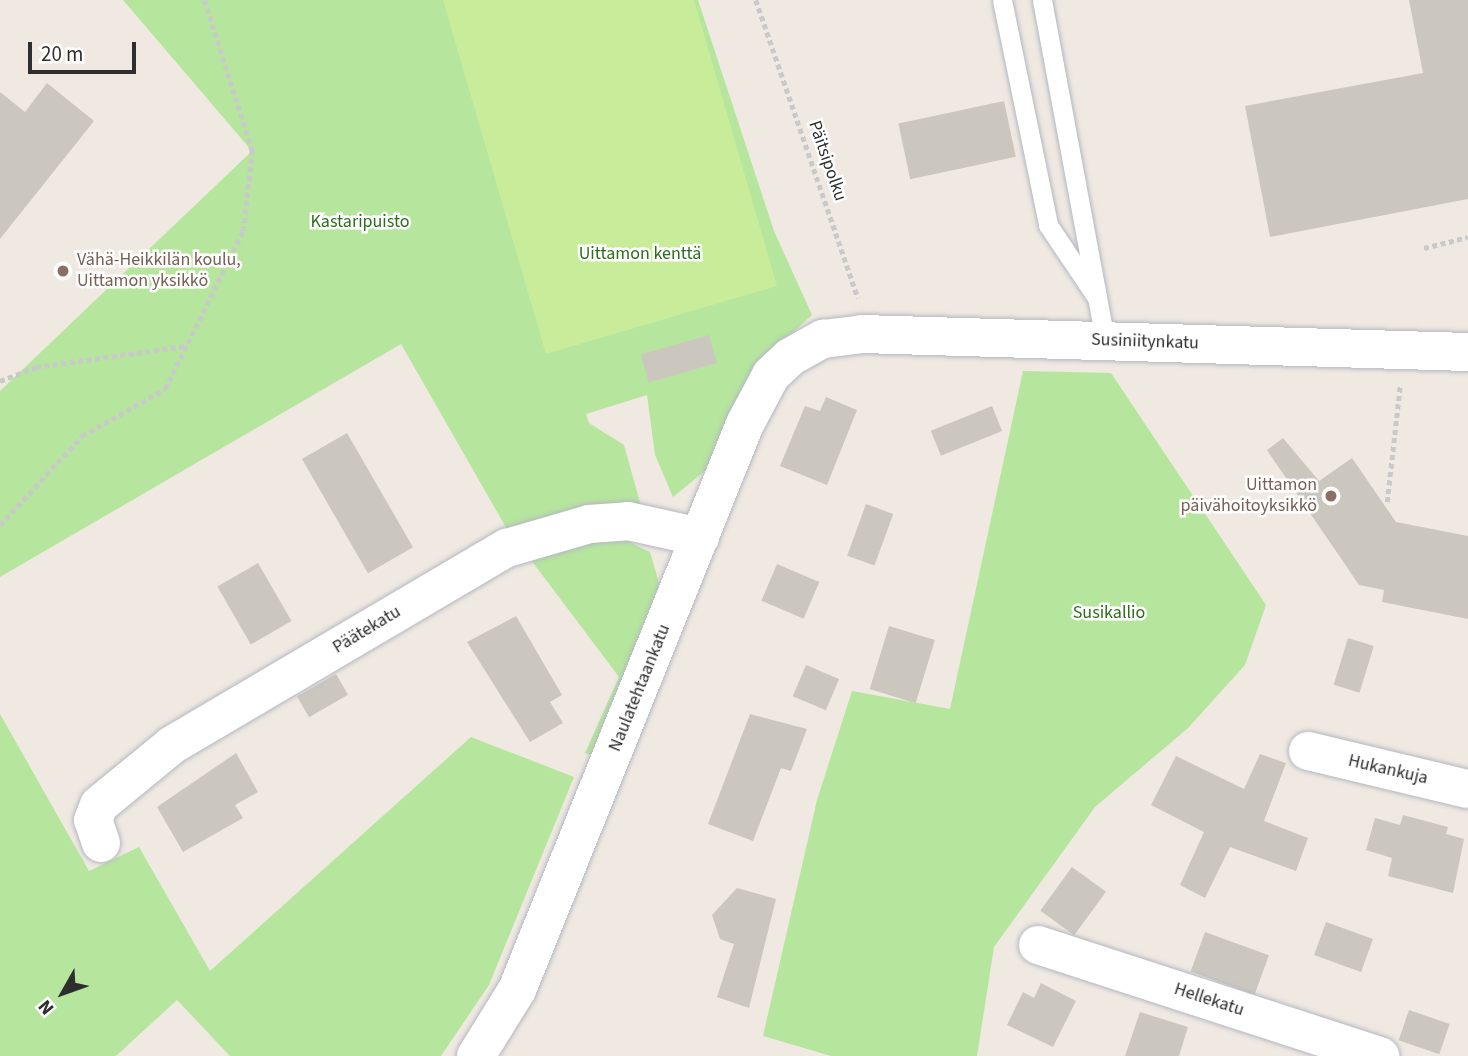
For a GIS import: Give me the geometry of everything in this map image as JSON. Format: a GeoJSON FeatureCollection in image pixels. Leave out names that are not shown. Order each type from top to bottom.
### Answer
{"type":"FeatureCollection","features":[{"type":"Feature","properties":{"kind":"street","name":"Susiniitynkatu"},"geometry":{"type":"LineString","coordinates":[[822,339],[862,334],[1103,323],[1468,352]]}},
{"type":"Feature","properties":{"kind":"street","name":"Naulatehtaankatu"},"geometry":{"type":"LineString","coordinates":[[476,1056],[517,990],[760,394],[790,357],[822,339]]}},
{"type":"Feature","properties":{"kind":"street","name":"Päätekatu"},"geometry":{"type":"LineString","coordinates":[[101,843],[93,820],[99,805],[172,745],[507,548],[589,524],[628,521],[700,537]]}},
{"type":"Feature","properties":{"kind":"street","name":"Hukankuja"},"geometry":{"type":"LineString","coordinates":[[1308,751],[1468,789]]}},
{"type":"Feature","properties":{"kind":"street","name":"Hellekatu"},"geometry":{"type":"LineString","coordinates":[[1038,944],[1380,1056]]}},
{"type":"Feature","properties":{"kind":"lane"},"geometry":{"type":"LineString","coordinates":[[1002,0],[1048,225],[1103,323]]}},
{"type":"Feature","properties":{"kind":"lane"},"geometry":{"type":"LineString","coordinates":[[1042,0],[1103,323]]}},
{"type":"Feature","properties":{"kind":"path"},"geometry":{"type":"LineString","coordinates":[[0,525],[82,436],[165,389],[243,231],[253,151],[204,0]]}},
{"type":"Feature","properties":{"kind":"path","name":"Päitsipolku"},"geometry":{"type":"LineString","coordinates":[[756,0],[858,291],[862,334]]}},
{"type":"Feature","properties":{"kind":"path"},"geometry":{"type":"LineString","coordinates":[[1424,248],[1468,236]]}},
{"type":"Feature","properties":{"kind":"path"},"geometry":{"type":"LineString","coordinates":[[0,381],[36,367],[186,346]]}},
{"type":"Feature","properties":{"kind":"path"},"geometry":{"type":"LineString","coordinates":[[1387,502],[1401,379]]}},
{"type":"Feature","properties":{"kind":"green space","name":"Kastaripuisto"},"geometry":{"type":"Polygon","coordinates":[[[123,0],[698,0],[774,231],[812,315],[764,359],[706,470],[673,497],[655,455],[647,395],[586,414],[589,423],[624,445],[641,506],[508,531],[401,344],[0,577],[0,391],[252,151],[123,0]]]}},
{"type":"Feature","properties":{"kind":"green space","name":"Uittamon kenttä"},"geometry":{"type":"Polygon","coordinates":[[[443,0],[694,0],[777,286],[546,354],[443,0]]]}},
{"type":"Feature","properties":{"kind":"green space","name":"Susikallio"},"geometry":{"type":"Polygon","coordinates":[[[1023,371],[1111,373],[1266,605],[1245,665],[1188,728],[1095,807],[994,947],[977,1056],[831,1056],[763,1036],[817,800],[852,691],[950,709],[1023,371]]]}},
{"type":"Feature","properties":{"kind":"green space"},"geometry":{"type":"Polygon","coordinates":[[[623,539],[650,552],[662,593],[594,756],[585,753],[619,677],[528,556],[554,544],[623,539]]]}},
{"type":"Feature","properties":{"kind":"green space"},"geometry":{"type":"Polygon","coordinates":[[[0,714],[89,871],[139,847],[210,971],[471,737],[574,777],[489,985],[441,1056],[230,1056],[177,1000],[116,1056],[0,1056],[0,714]]]}},
{"type":"Feature","properties":{"kind":"building"},"geometry":{"type":"Polygon","coordinates":[[[1409,0],[1468,0],[1468,199],[1270,237],[1245,106],[1423,73],[1409,0]]]}},
{"type":"Feature","properties":{"kind":"building"},"geometry":{"type":"Polygon","coordinates":[[[47,83],[94,121],[0,239],[0,92],[25,112],[47,83]]]}},
{"type":"Feature","properties":{"kind":"building"},"geometry":{"type":"Polygon","coordinates":[[[1004,101],[1016,157],[910,179],[898,123],[1004,101]]]}},
{"type":"Feature","properties":{"kind":"building"},"geometry":{"type":"Polygon","coordinates":[[[709,335],[717,363],[649,382],[641,355],[709,335]]]}},
{"type":"Feature","properties":{"kind":"building"},"geometry":{"type":"Polygon","coordinates":[[[826,397],[857,410],[827,485],[780,466],[805,406],[820,411],[826,397]]]}},
{"type":"Feature","properties":{"kind":"building"},"geometry":{"type":"Polygon","coordinates":[[[992,406],[1002,431],[941,456],[931,431],[992,406]]]}},
{"type":"Feature","properties":{"kind":"building"},"geometry":{"type":"Polygon","coordinates":[[[347,433],[413,547],[368,573],[302,459],[347,433]]]}},
{"type":"Feature","properties":{"kind":"building"},"geometry":{"type":"Polygon","coordinates":[[[1283,438],[1319,481],[1352,458],[1396,522],[1468,536],[1468,619],[1382,602],[1384,590],[1359,585],[1267,450],[1283,438]]]}},
{"type":"Feature","properties":{"kind":"building"},"geometry":{"type":"Polygon","coordinates":[[[866,504],[893,514],[874,566],[847,556],[866,504]]]}},
{"type":"Feature","properties":{"kind":"building"},"geometry":{"type":"Polygon","coordinates":[[[258,563],[292,621],[251,645],[217,586],[258,563]]]}},
{"type":"Feature","properties":{"kind":"building"},"geometry":{"type":"Polygon","coordinates":[[[777,564],[819,582],[804,619],[761,601],[777,564]]]}},
{"type":"Feature","properties":{"kind":"building"},"geometry":{"type":"Polygon","coordinates":[[[516,616],[562,695],[550,702],[563,723],[530,742],[467,642],[516,616]]]}},
{"type":"Feature","properties":{"kind":"building"},"geometry":{"type":"Polygon","coordinates":[[[889,626],[935,640],[916,703],[870,689],[889,626]]]}},
{"type":"Feature","properties":{"kind":"building"},"geometry":{"type":"Polygon","coordinates":[[[1348,638],[1374,646],[1359,693],[1334,685],[1348,638]]]}},
{"type":"Feature","properties":{"kind":"building"},"geometry":{"type":"Polygon","coordinates":[[[806,665],[839,679],[826,710],[793,696],[806,665]]]}},
{"type":"Feature","properties":{"kind":"building"},"geometry":{"type":"Polygon","coordinates":[[[336,674],[348,695],[309,717],[297,696],[336,674]]]}},
{"type":"Feature","properties":{"kind":"building"},"geometry":{"type":"Polygon","coordinates":[[[750,714],[807,729],[791,771],[781,768],[753,841],[708,824],[750,714]]]}},
{"type":"Feature","properties":{"kind":"building"},"geometry":{"type":"Polygon","coordinates":[[[236,753],[258,792],[235,805],[243,818],[183,852],[157,807],[236,753]]]}},
{"type":"Feature","properties":{"kind":"building"},"geometry":{"type":"Polygon","coordinates":[[[1260,754],[1286,763],[1264,821],[1308,838],[1296,871],[1230,847],[1205,898],[1180,885],[1204,832],[1151,805],[1176,756],[1244,789],[1260,754]]]}},
{"type":"Feature","properties":{"kind":"building"},"geometry":{"type":"Polygon","coordinates":[[[1403,815],[1448,827],[1446,834],[1464,839],[1453,893],[1388,876],[1392,858],[1366,850],[1375,818],[1400,825],[1403,815]]]}},
{"type":"Feature","properties":{"kind":"building"},"geometry":{"type":"Polygon","coordinates":[[[1072,867],[1106,892],[1074,935],[1040,911],[1072,867]]]}},
{"type":"Feature","properties":{"kind":"building"},"geometry":{"type":"Polygon","coordinates":[[[737,888],[776,899],[749,1008],[717,997],[734,944],[720,939],[712,915],[737,888]]]}},
{"type":"Feature","properties":{"kind":"building"},"geometry":{"type":"Polygon","coordinates":[[[1326,922],[1373,939],[1361,972],[1314,955],[1326,922]]]}},
{"type":"Feature","properties":{"kind":"building"},"geometry":{"type":"Polygon","coordinates":[[[1205,932],[1269,955],[1255,995],[1191,971],[1205,932]]]}},
{"type":"Feature","properties":{"kind":"building"},"geometry":{"type":"Polygon","coordinates":[[[1041,983],[1076,1001],[1053,1047],[1007,1025],[1023,992],[1034,998],[1041,983]]]}},
{"type":"Feature","properties":{"kind":"building"},"geometry":{"type":"Polygon","coordinates":[[[1409,1010],[1450,1024],[1439,1054],[1399,1040],[1409,1010]]]}},
{"type":"Feature","properties":{"kind":"building"},"geometry":{"type":"Polygon","coordinates":[[[1140,1012],[1188,1027],[1179,1056],[1125,1056],[1140,1012]]]}},
{"type":"Feature","properties":{"kind":"place","name":"Vähä-Heikkilän koulu, Uittamon yksikkö"},"geometry":{"type":"Point","coordinates":[63,271]}},
{"type":"Feature","properties":{"kind":"place","name":"Uittamon päivähoitoyksikkö"},"geometry":{"type":"Point","coordinates":[1331,496]}}]}
